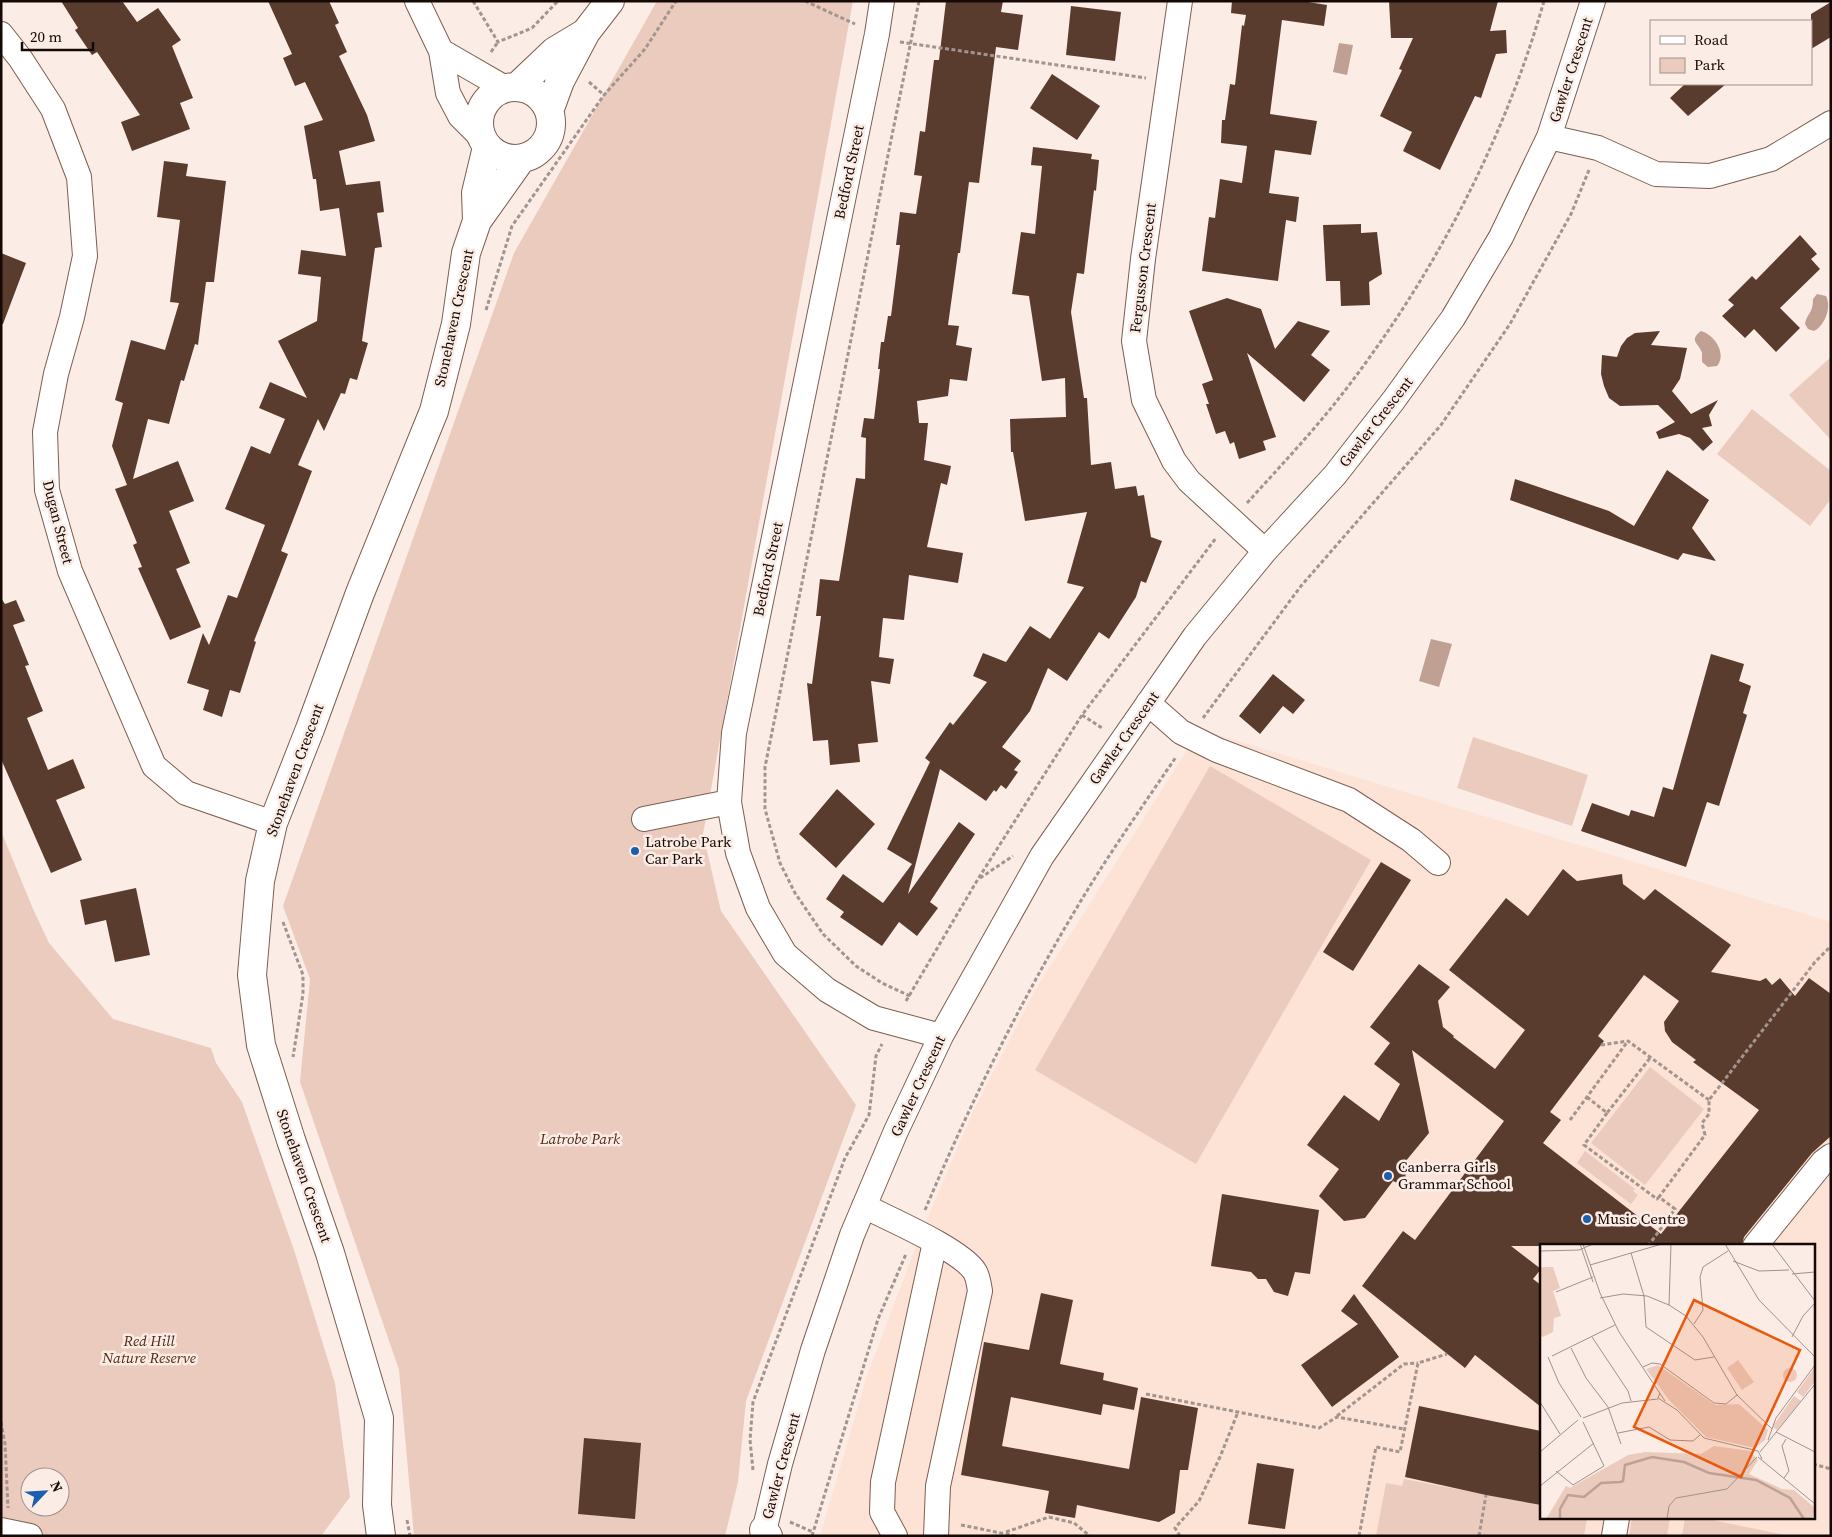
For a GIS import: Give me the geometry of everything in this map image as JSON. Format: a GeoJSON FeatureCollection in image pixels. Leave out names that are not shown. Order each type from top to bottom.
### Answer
{"type":"FeatureCollection","features":[{"type":"Feature","properties":{"kind":"main road"},"geometry":{"type":"LineString","coordinates":[[549,111],[560,81],[586,32],[610,1]]}},
{"type":"Feature","properties":{"kind":"main road"},"geometry":{"type":"LineString","coordinates":[[511,87],[528,89],[537,94],[549,111],[551,124],[548,138],[541,149],[531,156],[521,159],[509,159],[496,155],[484,142],[479,125],[480,113],[485,102],[494,93],[511,87],[556,51],[586,32]]}},
{"type":"Feature","properties":{"kind":"main road","name":"Stonehaven Crescent"},"geometry":{"type":"LineString","coordinates":[[477,221],[476,193],[484,142]]}},
{"type":"Feature","properties":{"kind":"main road","name":"Stonehaven Crescent"},"geometry":{"type":"LineString","coordinates":[[381,1536],[377,1505],[379,1418],[330,1253],[261,1045],[252,976],[260,881],[273,823],[360,593],[434,411],[456,324],[466,252],[477,221],[521,159]]}},
{"type":"Feature","properties":{"kind":"main road","name":"Stonehaven Crescent"},"geometry":{"type":"LineString","coordinates":[[360,1536],[377,1505]]}},
{"type":"Feature","properties":{"kind":"street"},"geometry":{"type":"LineString","coordinates":[[417,1],[441,51],[448,94],[460,116],[484,142]]}},
{"type":"Feature","properties":{"kind":"street","name":"Bedford Street"},"geometry":{"type":"LineString","coordinates":[[882,1],[877,34],[734,733],[728,802],[738,852],[758,908],[785,954],[827,990],[874,1018],[941,1036]]}},
{"type":"Feature","properties":{"kind":"street","name":"Fergusson Crescent"},"geometry":{"type":"LineString","coordinates":[[1180,1],[1143,259],[1134,341],[1144,400],[1174,461],[1189,481],[1265,551]]}},
{"type":"Feature","properties":{"kind":"street","name":"Gawler Crescent"},"geometry":{"type":"LineString","coordinates":[[765,1534],[780,1464],[813,1350],[852,1235],[896,1131],[941,1036],[1042,856],[1194,636],[1265,551],[1335,475],[1393,402],[1453,318],[1501,237],[1549,137],[1593,1]]}},
{"type":"Feature","properties":{"kind":"street","name":"Dugan Street"},"geometry":{"type":"LineString","coordinates":[[1,34],[20,58],[53,109],[79,177],[85,256],[72,317],[56,374],[45,432],[47,490],[70,571],[154,766],[186,793],[273,823]]}},
{"type":"Feature","properties":{"kind":"street"},"geometry":{"type":"LineString","coordinates":[[441,51],[511,87]]}},
{"type":"Feature","properties":{"kind":"street"},"geometry":{"type":"LineString","coordinates":[[1549,137],[1598,148],[1656,174],[1710,176],[1770,159],[1831,123]]}},
{"type":"Feature","properties":{"kind":"street"},"geometry":{"type":"LineString","coordinates":[[1148,703],[1181,732],[1217,750],[1349,800],[1410,840],[1438,863]]}},
{"type":"Feature","properties":{"kind":"street"},"geometry":{"type":"LineString","coordinates":[[644,819],[728,802]]}},
{"type":"Feature","properties":{"kind":"street"},"geometry":{"type":"LineString","coordinates":[[1757,1244],[1823,1162],[1831,1156]]}},
{"type":"Feature","properties":{"kind":"street"},"geometry":{"type":"LineString","coordinates":[[864,1206],[959,1256],[975,1272],[980,1290],[938,1486],[936,1536]]}},
{"type":"Feature","properties":{"kind":"street"},"geometry":{"type":"LineString","coordinates":[[895,1536],[882,1512],[883,1482],[926,1237]]}},
{"type":"Feature","properties":{"kind":"street"},"geometry":{"type":"LineString","coordinates":[[1614,1536],[1616,1520]]}},
{"type":"Feature","properties":{"kind":"path"},"geometry":{"type":"LineString","coordinates":[[473,1],[498,42],[532,28],[558,1]]}},
{"type":"Feature","properties":{"kind":"path"},"geometry":{"type":"LineString","coordinates":[[484,318],[512,226],[604,95],[645,49],[676,1]]}},
{"type":"Feature","properties":{"kind":"path"},"geometry":{"type":"LineString","coordinates":[[805,1],[893,41],[1168,82]]}},
{"type":"Feature","properties":{"kind":"path"},"geometry":{"type":"LineString","coordinates":[[910,996],[882,983],[856,966],[823,934],[795,893],[780,863],[765,810],[765,767],[919,1]]}},
{"type":"Feature","properties":{"kind":"path"},"geometry":{"type":"LineString","coordinates":[[813,1534],[878,1319],[926,1237],[962,1127],[1030,989],[1098,873],[1190,736],[1301,586],[1441,425],[1519,307],[1571,214],[1598,148]]}},
{"type":"Feature","properties":{"kind":"path"},"geometry":{"type":"LineString","coordinates":[[1170,752],[1176,757]]}},
{"type":"Feature","properties":{"kind":"path"},"geometry":{"type":"LineString","coordinates":[[978,879],[1015,855]]}},
{"type":"Feature","properties":{"kind":"path"},"geometry":{"type":"LineString","coordinates":[[282,919],[303,975],[303,994],[292,1064]]}},
{"type":"Feature","properties":{"kind":"path"},"geometry":{"type":"LineString","coordinates":[[1659,1197],[1705,1135],[1702,1123],[1709,1114],[1709,1100],[1815,962],[1831,948]]}},
{"type":"Feature","properties":{"kind":"path"},"geometry":{"type":"LineString","coordinates":[[1601,1045],[1628,1041],[1709,1100]]}},
{"type":"Feature","properties":{"kind":"path"},"geometry":{"type":"LineString","coordinates":[[1570,1120],[1628,1041]]}},
{"type":"Feature","properties":{"kind":"path"},"geometry":{"type":"LineString","coordinates":[[1649,1244],[1675,1209],[1659,1197],[1657,1199],[1584,1145],[1650,1058]]}},
{"type":"Feature","properties":{"kind":"path"},"geometry":{"type":"LineString","coordinates":[[1587,1097],[1606,1114]]}},
{"type":"Feature","properties":{"kind":"path"},"geometry":{"type":"LineString","coordinates":[[1146,1394],[1319,1428],[1337,1417],[1404,1364],[1418,1363],[1447,1354]]}},
{"type":"Feature","properties":{"kind":"path"},"geometry":{"type":"LineString","coordinates":[[1358,1536],[1376,1447],[1400,1452],[1418,1363]]}},
{"type":"Feature","properties":{"kind":"path"},"geometry":{"type":"LineString","coordinates":[[1180,1536],[1175,1528],[1199,1501],[1220,1457],[1238,1412]]}},
{"type":"Feature","properties":{"kind":"path"},"geometry":{"type":"LineString","coordinates":[[1337,1417],[1404,1429]]}},
{"type":"Feature","properties":{"kind":"path"},"geometry":{"type":"LineString","coordinates":[[1,1422],[13,1533]]}},
{"type":"Feature","properties":{"kind":"path"},"geometry":{"type":"LineString","coordinates":[[1814,1464],[1831,1469]]}},
{"type":"Feature","properties":{"kind":"path"},"geometry":{"type":"LineString","coordinates":[[1479,1536],[1486,1495]]}},
{"type":"Feature","properties":{"kind":"path"},"geometry":{"type":"LineString","coordinates":[[406,1512],[410,1536]]}},
{"type":"Feature","properties":{"kind":"path"},"geometry":{"type":"LineString","coordinates":[[1003,1533],[1049,1517],[1074,1523],[1090,1536]]}},
{"type":"Feature","properties":{"kind":"shaded area"},"geometry":{"type":"Polygon","coordinates":[[[1339,43],[1353,45],[1347,75],[1333,72],[1339,43]]]}},
{"type":"Feature","properties":{"kind":"shaded area"},"geometry":{"type":"Polygon","coordinates":[[[1817,294],[1826,296],[1828,310],[1821,325],[1814,331],[1808,329],[1805,324],[1812,308],[1813,299],[1817,294]]]}},
{"type":"Feature","properties":{"kind":"shaded area"},"geometry":{"type":"Polygon","coordinates":[[[1701,331],[1711,336],[1718,346],[1721,356],[1717,366],[1708,367],[1702,362],[1702,353],[1695,340],[1697,334],[1701,331]]]}},
{"type":"Feature","properties":{"kind":"shaded area"},"geometry":{"type":"Polygon","coordinates":[[[1431,639],[1452,644],[1439,687],[1419,681],[1431,639]]]}},
{"type":"Feature","properties":{"kind":"shaded area","name":"Canberra Girls Grammar School"},"geometry":{"type":"Polygon","coordinates":[[[1202,730],[1831,922],[1831,1523],[1827,1536],[820,1536],[867,1376],[919,1238],[972,1114],[1034,992],[1189,747],[1202,730]]]}},
{"type":"Feature","properties":{"kind":"green space","name":"Latrobe Park"},"geometry":{"type":"Polygon","coordinates":[[[657,1],[853,1],[703,834],[721,911],[856,1105],[746,1401],[738,1482],[725,1536],[414,1536],[399,1370],[300,1082],[310,979],[283,906],[514,253],[657,1]]]}},
{"type":"Feature","properties":{"kind":"green space"},"geometry":{"type":"Polygon","coordinates":[[[1831,357],[1831,440],[1789,395],[1831,357]]]}},
{"type":"Feature","properties":{"kind":"green space"},"geometry":{"type":"Polygon","coordinates":[[[1752,409],[1831,471],[1831,499],[1810,526],[1717,454],[1752,409]]]}},
{"type":"Feature","properties":{"kind":"green space"},"geometry":{"type":"Polygon","coordinates":[[[1473,737],[1588,775],[1572,826],[1457,788],[1473,737]]]}},
{"type":"Feature","properties":{"kind":"green space"},"geometry":{"type":"Polygon","coordinates":[[[1210,766],[1371,860],[1196,1164],[1035,1070],[1210,766]]]}},
{"type":"Feature","properties":{"kind":"green space","name":"Red Hill Nature Reserve"},"geometry":{"type":"Polygon","coordinates":[[[1,831],[49,943],[113,1019],[211,1048],[216,1063],[242,1102],[295,1253],[335,1383],[350,1497],[321,1536],[1,1536],[1,831]]]}},
{"type":"Feature","properties":{"kind":"green space"},"geometry":{"type":"Polygon","coordinates":[[[1650,1067],[1704,1109],[1645,1185],[1591,1143],[1650,1067]]]}},
{"type":"Feature","properties":{"kind":"green space"},"geometry":{"type":"Polygon","coordinates":[[[1585,1151],[1635,1189],[1633,1191],[1638,1195],[1631,1204],[1577,1163],[1585,1151]]]}},
{"type":"Feature","properties":{"kind":"green space"},"geometry":{"type":"Polygon","coordinates":[[[1404,1479],[1540,1505],[1540,1520],[1587,1520],[1584,1536],[1376,1536],[1386,1483],[1402,1486],[1404,1479]]]}},
{"type":"Feature","properties":{"kind":"green space"},"geometry":{"type":"Polygon","coordinates":[[[1632,1520],[1670,1520],[1667,1536],[1629,1536],[1632,1520]]]}},
{"type":"Feature","properties":{"kind":"green space"},"geometry":{"type":"Polygon","coordinates":[[[1685,1520],[1713,1520],[1789,1536],[1682,1536],[1685,1520]]]}},
{"type":"Feature","properties":{"kind":"building"},"geometry":{"type":"Polygon","coordinates":[[[61,1],[122,1],[137,22],[158,8],[181,40],[172,46],[193,98],[180,103],[190,129],[132,151],[121,122],[140,115],[97,52],[92,55],[75,30],[78,28],[61,1]]]}},
{"type":"Feature","properties":{"kind":"building"},"geometry":{"type":"Polygon","coordinates":[[[268,1],[329,1],[339,23],[335,25],[347,52],[339,56],[367,115],[375,141],[339,151],[346,185],[380,181],[384,212],[377,213],[382,247],[375,248],[362,341],[368,343],[357,380],[350,378],[345,394],[341,393],[324,431],[318,419],[298,465],[312,471],[281,551],[288,554],[254,641],[256,642],[240,693],[230,690],[222,717],[203,710],[209,690],[187,683],[203,633],[209,645],[228,595],[237,598],[265,525],[225,509],[251,446],[270,454],[285,419],[259,408],[270,382],[307,398],[278,341],[317,321],[321,277],[298,274],[301,250],[346,256],[339,208],[320,211],[316,179],[313,179],[304,126],[323,120],[305,82],[295,86],[283,58],[292,54],[268,1]]]}},
{"type":"Feature","properties":{"kind":"building"},"geometry":{"type":"Polygon","coordinates":[[[946,1],[1003,1],[1001,12],[1023,15],[1018,50],[996,47],[979,183],[969,182],[960,253],[958,253],[948,325],[959,326],[956,345],[972,348],[967,381],[950,379],[948,396],[917,401],[919,423],[928,423],[924,460],[951,466],[947,485],[941,483],[927,547],[963,553],[958,583],[909,575],[904,620],[883,618],[879,657],[894,659],[890,684],[871,681],[878,742],[858,744],[860,762],[830,765],[828,740],[813,741],[807,683],[812,684],[821,616],[816,616],[820,579],[839,581],[856,478],[865,479],[866,438],[861,437],[864,418],[874,419],[881,342],[884,342],[888,316],[891,316],[900,245],[896,245],[900,212],[916,214],[922,176],[914,175],[920,131],[925,132],[934,60],[939,60],[946,1]]]}},
{"type":"Feature","properties":{"kind":"building"},"geometry":{"type":"Polygon","coordinates":[[[1232,1],[1302,1],[1327,5],[1324,26],[1282,20],[1270,114],[1317,121],[1311,155],[1275,150],[1269,193],[1299,197],[1296,222],[1286,220],[1278,281],[1202,271],[1209,217],[1215,218],[1220,179],[1242,183],[1247,146],[1221,143],[1222,120],[1225,120],[1230,84],[1235,85],[1242,25],[1244,26],[1246,15],[1231,13],[1232,1]]]}},
{"type":"Feature","properties":{"kind":"building"},"geometry":{"type":"Polygon","coordinates":[[[1389,1],[1498,1],[1490,31],[1506,30],[1507,53],[1496,54],[1481,98],[1475,96],[1440,170],[1403,151],[1412,132],[1380,116],[1402,70],[1399,69],[1413,38],[1391,38],[1389,1]]]}},
{"type":"Feature","properties":{"kind":"building"},"geometry":{"type":"Polygon","coordinates":[[[1831,2],[1831,37],[1812,48],[1812,20],[1811,14],[1831,2]]]}},
{"type":"Feature","properties":{"kind":"building"},"geometry":{"type":"Polygon","coordinates":[[[1071,6],[1121,12],[1115,61],[1066,55],[1071,6]]]}},
{"type":"Feature","properties":{"kind":"building"},"geometry":{"type":"Polygon","coordinates":[[[1052,74],[1100,106],[1077,140],[1030,108],[1052,74]]]}},
{"type":"Feature","properties":{"kind":"building"},"geometry":{"type":"Polygon","coordinates":[[[1684,85],[1725,85],[1688,116],[1670,98],[1684,85]]]}},
{"type":"Feature","properties":{"kind":"building"},"geometry":{"type":"Polygon","coordinates":[[[1033,147],[1092,154],[1091,159],[1099,160],[1084,274],[1077,273],[1071,312],[1084,398],[1087,398],[1091,465],[1111,462],[1115,489],[1136,486],[1138,496],[1144,495],[1151,537],[1162,541],[1146,583],[1141,581],[1136,597],[1109,639],[1099,632],[1067,681],[1048,668],[1030,711],[1002,747],[1021,761],[1014,770],[1018,772],[1006,789],[1001,785],[996,792],[994,790],[986,801],[940,769],[908,894],[959,822],[975,834],[930,902],[938,908],[917,936],[899,922],[882,946],[840,917],[844,912],[826,899],[843,874],[883,903],[912,864],[887,849],[930,762],[925,758],[950,722],[953,725],[987,682],[973,676],[983,653],[1006,662],[1030,626],[1050,639],[1084,587],[1067,583],[1087,512],[1025,521],[1013,452],[1011,452],[1010,419],[1066,417],[1065,378],[1042,381],[1029,296],[1012,294],[1021,232],[1035,234],[1042,166],[1031,165],[1033,147]]]}},
{"type":"Feature","properties":{"kind":"building"},"geometry":{"type":"Polygon","coordinates":[[[164,161],[188,164],[186,176],[226,181],[214,282],[206,282],[198,345],[195,344],[184,381],[181,380],[169,424],[148,419],[133,479],[178,461],[194,501],[169,511],[190,563],[176,569],[201,627],[170,640],[138,568],[142,567],[133,545],[137,543],[115,489],[127,485],[112,446],[123,403],[115,400],[131,340],[165,350],[179,303],[170,302],[180,220],[157,217],[164,161]]]}},
{"type":"Feature","properties":{"kind":"building"},"geometry":{"type":"Polygon","coordinates":[[[1361,224],[1361,233],[1377,232],[1382,274],[1369,282],[1370,305],[1341,306],[1340,281],[1326,281],[1323,225],[1361,224]]]}},
{"type":"Feature","properties":{"kind":"building"},"geometry":{"type":"Polygon","coordinates":[[[1800,235],[1817,254],[1811,259],[1820,269],[1780,308],[1800,328],[1776,352],[1754,329],[1745,338],[1722,316],[1734,305],[1728,300],[1752,276],[1756,280],[1800,235]]]}},
{"type":"Feature","properties":{"kind":"building"},"geometry":{"type":"Polygon","coordinates":[[[1,253],[26,263],[3,324],[1,324],[1,253]]]}},
{"type":"Feature","properties":{"kind":"building"},"geometry":{"type":"Polygon","coordinates":[[[1227,298],[1261,309],[1275,349],[1298,321],[1330,331],[1311,355],[1330,370],[1304,402],[1247,353],[1276,437],[1263,441],[1266,450],[1239,459],[1234,442],[1230,444],[1225,431],[1216,434],[1206,404],[1209,404],[1202,384],[1213,380],[1189,311],[1227,298]]]}},
{"type":"Feature","properties":{"kind":"building"},"geometry":{"type":"Polygon","coordinates":[[[1660,331],[1651,345],[1687,348],[1680,379],[1672,391],[1691,414],[1718,400],[1709,415],[1712,426],[1702,428],[1713,442],[1703,451],[1690,438],[1679,434],[1659,439],[1656,432],[1675,422],[1658,405],[1620,406],[1609,398],[1604,386],[1601,374],[1602,355],[1617,357],[1621,346],[1627,338],[1635,333],[1660,331]]]}},
{"type":"Feature","properties":{"kind":"building"},"geometry":{"type":"Polygon","coordinates":[[[1667,470],[1709,500],[1692,528],[1716,561],[1683,553],[1678,560],[1510,500],[1515,479],[1609,511],[1634,526],[1667,470]]]}},
{"type":"Feature","properties":{"kind":"building"},"geometry":{"type":"Polygon","coordinates":[[[1,598],[5,604],[16,600],[25,621],[13,625],[29,665],[25,666],[43,711],[27,718],[48,770],[73,759],[85,788],[56,800],[82,860],[51,873],[1,759],[1,598]]]}},
{"type":"Feature","properties":{"kind":"building"},"geometry":{"type":"Polygon","coordinates":[[[1711,654],[1744,664],[1739,681],[1751,686],[1743,713],[1747,715],[1719,806],[1707,802],[1686,867],[1581,831],[1592,803],[1629,816],[1631,810],[1654,817],[1663,787],[1673,790],[1711,654]]]}},
{"type":"Feature","properties":{"kind":"building"},"geometry":{"type":"Polygon","coordinates":[[[1273,674],[1305,700],[1293,714],[1283,706],[1260,734],[1239,716],[1273,674]]]}},
{"type":"Feature","properties":{"kind":"building"},"geometry":{"type":"Polygon","coordinates":[[[837,789],[875,824],[836,868],[799,834],[837,789]]]}},
{"type":"Feature","properties":{"kind":"building"},"geometry":{"type":"Polygon","coordinates":[[[1381,862],[1411,880],[1353,971],[1323,952],[1381,862]]]}},
{"type":"Feature","properties":{"kind":"building"},"geometry":{"type":"Polygon","coordinates":[[[1563,869],[1577,881],[1622,874],[1623,884],[1644,900],[1655,889],[1731,945],[1711,972],[1760,981],[1766,978],[1772,985],[1780,978],[1795,996],[1809,978],[1831,994],[1831,1136],[1812,1153],[1744,1237],[1742,1244],[1540,1244],[1540,1246],[1511,1246],[1540,1268],[1533,1279],[1540,1284],[1540,1406],[1475,1355],[1465,1368],[1362,1286],[1403,1231],[1415,1240],[1504,1121],[1412,1050],[1429,1133],[1405,1162],[1406,1187],[1393,1181],[1365,1218],[1344,1221],[1319,1196],[1339,1169],[1307,1145],[1344,1095],[1379,1121],[1400,1084],[1374,1064],[1390,1043],[1370,1027],[1419,964],[1450,987],[1438,1001],[1443,1027],[1495,1069],[1525,1030],[1449,970],[1506,898],[1528,916],[1563,869]],[[1644,975],[1598,1036],[1604,1041],[1550,1112],[1561,1120],[1543,1143],[1661,1234],[1759,1110],[1693,1062],[1696,1060],[1672,1042],[1665,1031],[1664,1022],[1679,1001],[1644,975]]]}},
{"type":"Feature","properties":{"kind":"building"},"geometry":{"type":"Polygon","coordinates":[[[136,888],[150,955],[115,962],[106,920],[85,925],[80,900],[136,888]]]}},
{"type":"Feature","properties":{"kind":"building"},"geometry":{"type":"Polygon","coordinates":[[[1222,1194],[1319,1210],[1310,1274],[1295,1272],[1288,1296],[1274,1292],[1266,1279],[1258,1279],[1251,1272],[1211,1266],[1222,1194]]]}},
{"type":"Feature","properties":{"kind":"building"},"geometry":{"type":"Polygon","coordinates":[[[1041,1293],[1073,1300],[1060,1364],[1104,1373],[1103,1380],[1138,1388],[1134,1410],[1103,1404],[1101,1415],[1011,1397],[1002,1446],[1129,1469],[1141,1397],[1198,1408],[1188,1470],[1180,1470],[1175,1513],[1159,1522],[1077,1505],[1075,1518],[1045,1513],[1049,1491],[961,1475],[984,1342],[1029,1350],[1041,1293]]]}},
{"type":"Feature","properties":{"kind":"building"},"geometry":{"type":"Polygon","coordinates":[[[1354,1294],[1399,1357],[1332,1407],[1301,1365],[1358,1324],[1341,1311],[1354,1294]]]}},
{"type":"Feature","properties":{"kind":"building"},"geometry":{"type":"Polygon","coordinates":[[[1419,1406],[1540,1431],[1540,1505],[1405,1477],[1419,1406]]]}},
{"type":"Feature","properties":{"kind":"building"},"geometry":{"type":"Polygon","coordinates":[[[584,1438],[641,1443],[635,1519],[578,1514],[584,1438]]]}},
{"type":"Feature","properties":{"kind":"building"},"geometry":{"type":"Polygon","coordinates":[[[1257,1463],[1294,1469],[1285,1529],[1248,1524],[1257,1463]]]}},
{"type":"Feature","properties":{"kind":"place","name":"Latrobe Park Car Park"},"geometry":{"type":"Point","coordinates":[635,851]}},
{"type":"Feature","properties":{"kind":"place","name":"Canberra Girls Grammar School"},"geometry":{"type":"Point","coordinates":[1388,1176]}},
{"type":"Feature","properties":{"kind":"place","name":"Music Centre"},"geometry":{"type":"Point","coordinates":[1587,1219]}}]}
